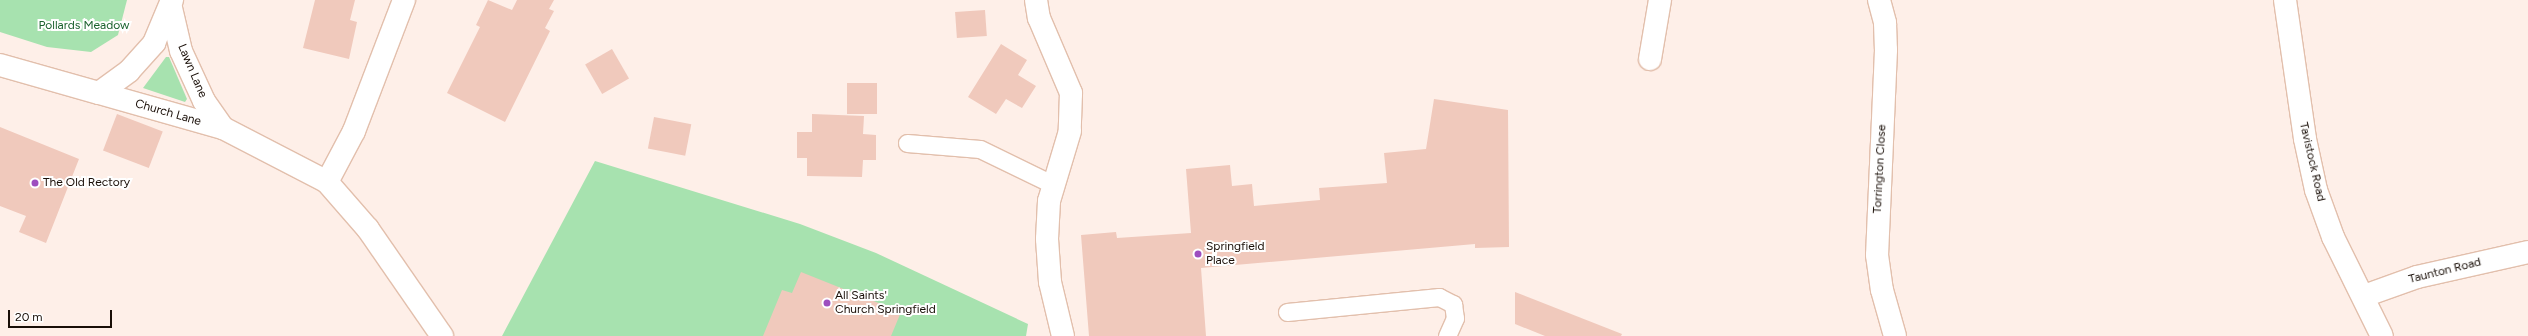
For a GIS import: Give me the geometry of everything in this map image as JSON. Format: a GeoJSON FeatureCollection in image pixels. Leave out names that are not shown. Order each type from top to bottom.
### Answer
{"type":"FeatureCollection","features":[{"type":"Feature","properties":{"kind":"street"},"geometry":{"type":"LineString","coordinates":[[327,182],[354,131],[404,0]]}},
{"type":"Feature","properties":{"kind":"street"},"geometry":{"type":"LineString","coordinates":[[1036,0],[1038,18],[1071,93],[1070,131],[1049,201],[1047,239],[1050,282],[1063,336]]}},
{"type":"Feature","properties":{"kind":"street"},"geometry":{"type":"LineString","coordinates":[[1650,59],[1660,0]]}},
{"type":"Feature","properties":{"kind":"street","name":"Torrington Close"},"geometry":{"type":"LineString","coordinates":[[1879,0],[1885,24],[1886,50],[1877,255],[1882,290],[1895,336]]}},
{"type":"Feature","properties":{"kind":"street","name":"Tavistock Road"},"geometry":{"type":"LineString","coordinates":[[2285,0],[2305,139],[2316,190],[2333,237],[2364,296],[2382,336]]}},
{"type":"Feature","properties":{"kind":"street","name":"Lawn Lane"},"geometry":{"type":"LineString","coordinates":[[99,93],[129,71],[154,43],[172,4]]}},
{"type":"Feature","properties":{"kind":"street","name":"Lawn Lane"},"geometry":{"type":"LineString","coordinates":[[172,4],[181,51],[204,101],[223,128]]}},
{"type":"Feature","properties":{"kind":"street","name":"Church Lane"},"geometry":{"type":"LineString","coordinates":[[0,65],[223,128],[327,182],[368,229],[442,336]]}},
{"type":"Feature","properties":{"kind":"street","name":"Taunton Road"},"geometry":{"type":"LineString","coordinates":[[2364,296],[2417,277],[2528,252]]}},
{"type":"Feature","properties":{"kind":"lane"},"geometry":{"type":"LineString","coordinates":[[907,143],[980,149],[1054,185]]}},
{"type":"Feature","properties":{"kind":"lane"},"geometry":{"type":"LineString","coordinates":[[1287,312],[1439,296],[1453,304],[1455,318],[1447,336]]}},
{"type":"Feature","properties":{"kind":"green space","name":"Pollards Meadow"},"geometry":{"type":"Polygon","coordinates":[[[0,0],[127,0],[118,35],[91,52],[47,47],[0,32],[0,0]]]}},
{"type":"Feature","properties":{"kind":"green space"},"geometry":{"type":"Polygon","coordinates":[[[166,57],[169,57],[187,99],[185,102],[143,88],[166,57]]]}},
{"type":"Feature","properties":{"kind":"green space"},"geometry":{"type":"Polygon","coordinates":[[[595,161],[800,224],[876,253],[1028,324],[1026,336],[502,336],[595,161]]]}},
{"type":"Feature","properties":{"kind":"building"},"geometry":{"type":"Polygon","coordinates":[[[315,0],[355,0],[350,20],[357,22],[349,59],[303,48],[315,0]]]}},
{"type":"Feature","properties":{"kind":"building"},"geometry":{"type":"Polygon","coordinates":[[[488,0],[512,10],[517,0],[554,0],[549,9],[554,11],[545,28],[550,31],[505,122],[447,93],[480,27],[476,25],[488,0]]]}},
{"type":"Feature","properties":{"kind":"building"},"geometry":{"type":"Polygon","coordinates":[[[985,10],[987,36],[957,38],[955,12],[985,10]]]}},
{"type":"Feature","properties":{"kind":"building"},"geometry":{"type":"Polygon","coordinates":[[[1001,44],[1027,60],[1018,75],[1036,86],[1022,108],[1006,99],[996,114],[968,97],[1001,44]]]}},
{"type":"Feature","properties":{"kind":"building"},"geometry":{"type":"Polygon","coordinates":[[[612,49],[629,78],[602,94],[585,64],[612,49]]]}},
{"type":"Feature","properties":{"kind":"building"},"geometry":{"type":"Polygon","coordinates":[[[847,83],[877,83],[877,114],[847,114],[847,83]]]}},
{"type":"Feature","properties":{"kind":"building"},"geometry":{"type":"Polygon","coordinates":[[[1434,99],[1508,110],[1509,247],[1475,248],[1475,244],[1201,268],[1206,336],[1089,336],[1081,235],[1116,232],[1117,238],[1191,233],[1186,169],[1230,165],[1232,186],[1252,184],[1254,206],[1320,200],[1319,188],[1387,183],[1384,153],[1426,149],[1434,99]]]}},
{"type":"Feature","properties":{"kind":"building"},"geometry":{"type":"Polygon","coordinates":[[[117,114],[163,132],[149,168],[103,150],[117,114]]]}},
{"type":"Feature","properties":{"kind":"building"},"geometry":{"type":"Polygon","coordinates":[[[812,114],[864,116],[863,134],[876,135],[876,160],[863,160],[862,177],[807,176],[807,158],[797,158],[797,132],[812,132],[812,114]]]}},
{"type":"Feature","properties":{"kind":"building"},"geometry":{"type":"Polygon","coordinates":[[[654,117],[691,124],[685,156],[648,148],[654,117]]]}},
{"type":"Feature","properties":{"kind":"building","name":"The Old Rectory"},"geometry":{"type":"Polygon","coordinates":[[[0,127],[79,159],[46,243],[19,232],[26,216],[0,206],[0,127]]]}},
{"type":"Feature","properties":{"kind":"building","name":"All Saints' Church Springfield"},"geometry":{"type":"Polygon","coordinates":[[[801,272],[901,312],[891,336],[763,336],[782,290],[792,293],[801,272]]]}},
{"type":"Feature","properties":{"kind":"building"},"geometry":{"type":"Polygon","coordinates":[[[1515,292],[1622,334],[1621,336],[1545,336],[1515,324],[1515,292]]]}},
{"type":"Feature","properties":{"kind":"place","name":"The Old Rectory"},"geometry":{"type":"Point","coordinates":[35,183]}},
{"type":"Feature","properties":{"kind":"place","name":"Springfield Place"},"geometry":{"type":"Point","coordinates":[1198,254]}},
{"type":"Feature","properties":{"kind":"place","name":"All Saints' Church Springfield"},"geometry":{"type":"Point","coordinates":[827,303]}}]}
